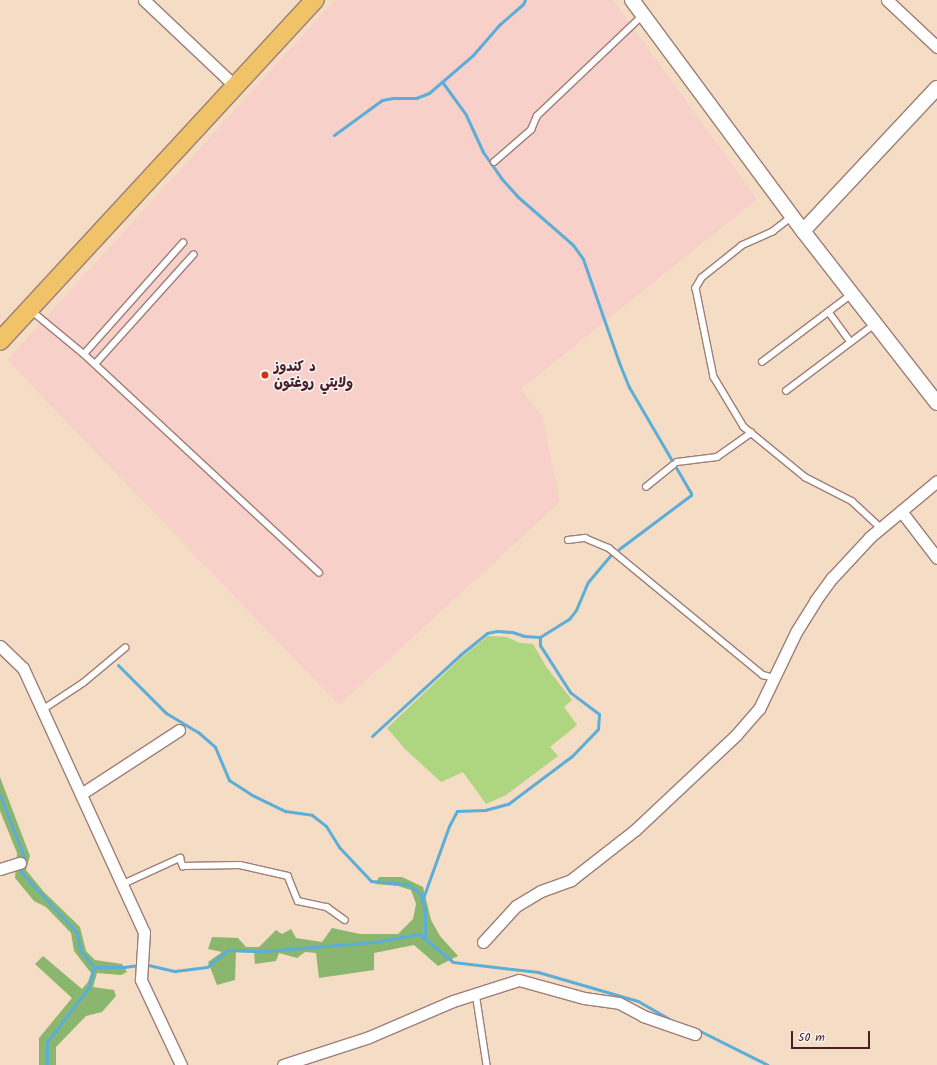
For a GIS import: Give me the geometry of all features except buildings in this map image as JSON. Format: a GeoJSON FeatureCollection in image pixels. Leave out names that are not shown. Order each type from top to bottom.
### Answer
{"type":"FeatureCollection","features":[{"type":"Feature","properties":{"kind":"highway"},"geometry":{"type":"LineString","coordinates":[[0,341],[315,0]]}},
{"type":"Feature","properties":{"kind":"street"},"geometry":{"type":"LineString","coordinates":[[144,0],[236,87]]}},
{"type":"Feature","properties":{"kind":"street"},"geometry":{"type":"LineString","coordinates":[[632,0],[803,231],[937,403]]}},
{"type":"Feature","properties":{"kind":"street"},"geometry":{"type":"LineString","coordinates":[[887,0],[937,47]]}},
{"type":"Feature","properties":{"kind":"street"},"geometry":{"type":"LineString","coordinates":[[803,231],[937,88]]}},
{"type":"Feature","properties":{"kind":"street"},"geometry":{"type":"LineString","coordinates":[[484,942],[516,906],[541,891],[571,880],[635,830],[736,735],[759,709],[796,632],[814,601],[832,578],[870,537],[937,481]]}},
{"type":"Feature","properties":{"kind":"street"},"geometry":{"type":"LineString","coordinates":[[901,511],[937,558]]}},
{"type":"Feature","properties":{"kind":"street"},"geometry":{"type":"LineString","coordinates":[[0,646],[22,668],[144,932],[141,980],[181,1065]]}},
{"type":"Feature","properties":{"kind":"street"},"geometry":{"type":"LineString","coordinates":[[81,794],[180,730]]}},
{"type":"Feature","properties":{"kind":"street"},"geometry":{"type":"LineString","coordinates":[[0,869],[20,862]]}},
{"type":"Feature","properties":{"kind":"street"},"geometry":{"type":"LineString","coordinates":[[283,1065],[369,1038],[476,993],[519,980],[584,998],[619,1003],[643,1016],[695,1034]]}},
{"type":"Feature","properties":{"kind":"lane"},"geometry":{"type":"LineString","coordinates":[[494,162],[532,130],[537,116],[643,15]]}},
{"type":"Feature","properties":{"kind":"lane"},"geometry":{"type":"LineString","coordinates":[[792,216],[773,232],[742,246],[702,278],[696,288],[714,377],[744,427],[805,477],[852,501],[880,528]]}},
{"type":"Feature","properties":{"kind":"lane"},"geometry":{"type":"LineString","coordinates":[[84,354],[183,243]]}},
{"type":"Feature","properties":{"kind":"lane"},"geometry":{"type":"LineString","coordinates":[[95,364],[193,255]]}},
{"type":"Feature","properties":{"kind":"lane"},"geometry":{"type":"LineString","coordinates":[[762,362],[852,294]]}},
{"type":"Feature","properties":{"kind":"lane"},"geometry":{"type":"LineString","coordinates":[[30,310],[84,354],[319,572]]}},
{"type":"Feature","properties":{"kind":"lane"},"geometry":{"type":"LineString","coordinates":[[829,312],[851,342]]}},
{"type":"Feature","properties":{"kind":"lane"},"geometry":{"type":"LineString","coordinates":[[786,391],[875,324]]}},
{"type":"Feature","properties":{"kind":"lane"},"geometry":{"type":"LineString","coordinates":[[646,487],[675,463],[717,457],[751,433]]}},
{"type":"Feature","properties":{"kind":"lane"},"geometry":{"type":"LineString","coordinates":[[568,540],[585,538],[609,548],[763,675],[774,678]]}},
{"type":"Feature","properties":{"kind":"lane"},"geometry":{"type":"LineString","coordinates":[[42,710],[83,682],[125,648]]}},
{"type":"Feature","properties":{"kind":"lane"},"geometry":{"type":"LineString","coordinates":[[123,884],[180,858],[183,866],[240,865],[288,876],[298,901],[327,907],[345,920]]}},
{"type":"Feature","properties":{"kind":"lane"},"geometry":{"type":"LineString","coordinates":[[476,993],[487,1065]]}},
{"type":"Feature","properties":{"kind":"shaded area","name":"د کندوز ولایتي روغتون"},"geometry":{"type":"Polygon","coordinates":[[[335,0],[613,0],[757,199],[521,389],[542,416],[560,502],[339,705],[7,360],[335,0]]]}},
{"type":"Feature","properties":{"kind":"green space"},"geometry":{"type":"Polygon","coordinates":[[[488,636],[507,637],[520,643],[533,644],[547,668],[572,700],[564,707],[577,725],[550,747],[558,756],[506,795],[486,804],[463,772],[441,782],[405,749],[387,728],[460,659],[488,636]]]}},
{"type":"Feature","properties":{"kind":"green space"},"geometry":{"type":"Polygon","coordinates":[[[0,777],[30,856],[26,870],[44,892],[80,927],[86,951],[95,960],[122,964],[127,972],[121,975],[97,973],[93,987],[114,990],[116,996],[102,1012],[86,1016],[56,1047],[56,1065],[39,1065],[39,1038],[72,998],[35,964],[43,956],[82,989],[88,982],[91,973],[74,951],[71,933],[46,907],[34,901],[15,878],[17,853],[0,811],[0,777]]]}},
{"type":"Feature","properties":{"kind":"green space"},"geometry":{"type":"Polygon","coordinates":[[[379,877],[402,877],[423,887],[431,920],[440,936],[458,956],[438,966],[414,945],[374,953],[374,970],[319,978],[316,953],[305,952],[297,958],[279,953],[276,961],[255,964],[254,953],[236,952],[235,980],[217,985],[208,962],[222,952],[208,949],[212,937],[238,938],[246,947],[259,947],[276,930],[282,934],[291,929],[296,938],[322,942],[332,928],[360,934],[398,934],[413,919],[416,904],[411,890],[398,886],[375,884],[379,877]]]}},
{"type":"Feature","properties":{"kind":"waterway"},"geometry":{"type":"LineString","coordinates":[[334,135],[382,100],[393,98],[416,98],[429,93],[473,55],[499,25],[523,4],[525,0]]}},
{"type":"Feature","properties":{"kind":"waterway"},"geometry":{"type":"LineString","coordinates":[[443,83],[466,115],[483,152],[501,178],[517,196],[573,245],[583,259],[629,387],[691,493],[691,495],[619,549]]}},
{"type":"Feature","properties":{"kind":"waterway"},"geometry":{"type":"LineString","coordinates":[[422,901],[449,826],[457,811],[485,810],[508,804],[572,756],[598,729],[599,714],[570,692],[540,645],[540,637],[569,619],[576,610],[588,582],[611,555]]}},
{"type":"Feature","properties":{"kind":"waterway"},"geometry":{"type":"LineString","coordinates":[[372,736],[460,655],[487,633],[497,631],[512,632],[524,636],[540,637]]}},
{"type":"Feature","properties":{"kind":"waterway"},"geometry":{"type":"LineString","coordinates":[[118,665],[166,713],[198,732],[215,747],[229,780],[252,795],[285,811],[312,815],[326,826],[339,847],[371,881],[408,884],[420,893],[425,910],[425,939]]}},
{"type":"Feature","properties":{"kind":"waterway"},"geometry":{"type":"LineString","coordinates":[[0,795],[24,857],[21,872],[77,933],[80,950],[94,967],[89,987],[47,1042],[47,1065]]}},
{"type":"Feature","properties":{"kind":"waterway"},"geometry":{"type":"LineString","coordinates":[[144,964],[175,971],[207,967],[228,950],[265,951],[375,942],[419,934],[453,962],[538,972],[638,1001],[672,1021]]}},
{"type":"Feature","properties":{"kind":"waterway"},"geometry":{"type":"LineString","coordinates":[[94,967],[124,967],[139,965]]}},
{"type":"Feature","properties":{"kind":"waterway"},"geometry":{"type":"LineString","coordinates":[[696,1029],[768,1065]]}},
{"type":"Feature","properties":{"kind":"place","name":"د کندوز ولایتي روغتون"},"geometry":{"type":"Point","coordinates":[265,375]}}]}
